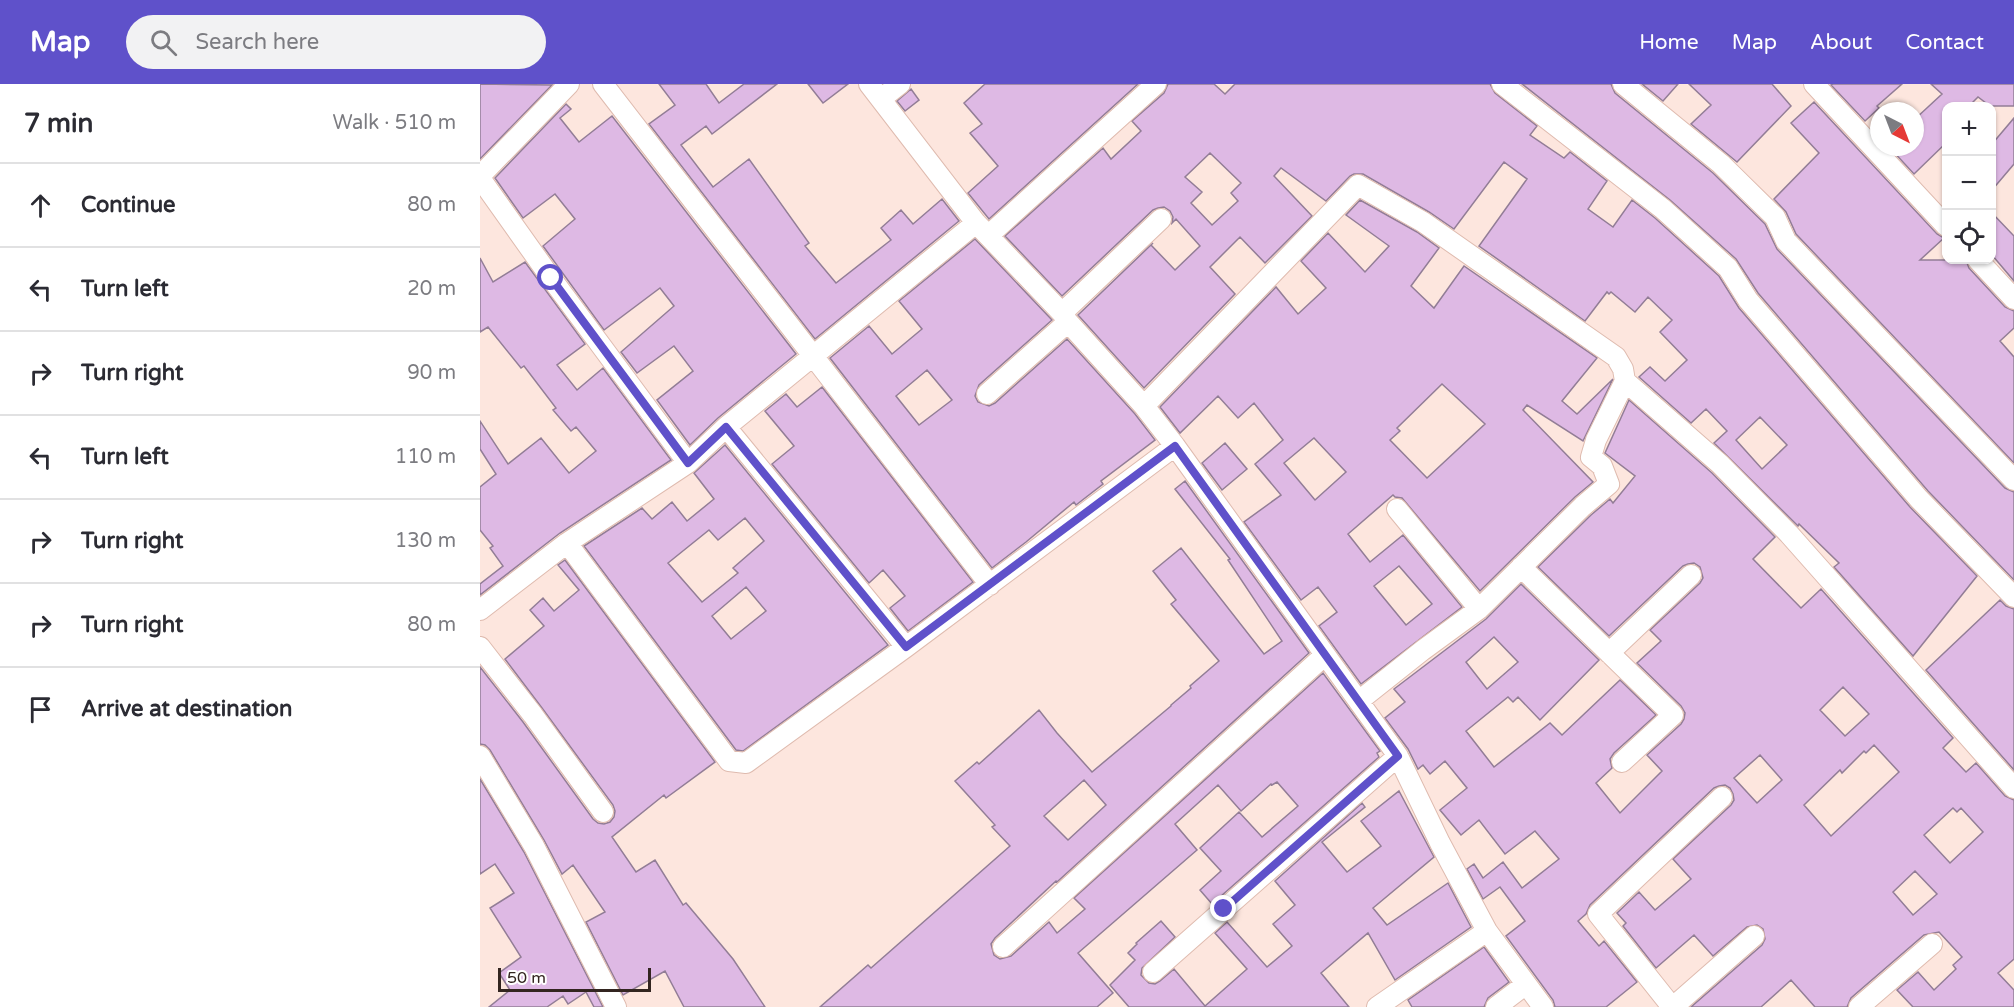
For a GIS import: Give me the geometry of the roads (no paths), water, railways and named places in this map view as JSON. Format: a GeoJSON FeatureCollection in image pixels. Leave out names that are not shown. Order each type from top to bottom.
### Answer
{"type":"FeatureCollection","features":[{"type":"Feature","properties":{"kind":"street"},"geometry":{"type":"LineString","coordinates":[[569,84],[480,177],[557,287],[688,463]]}},
{"type":"Feature","properties":{"kind":"street"},"geometry":{"type":"LineString","coordinates":[[603,84],[990,585]]}},
{"type":"Feature","properties":{"kind":"street"},"geometry":{"type":"LineString","coordinates":[[900,84],[875,92],[983,229],[1144,406],[1175,446],[1360,700],[1398,756],[1440,843],[1487,931],[1543,1007]]}},
{"type":"Feature","properties":{"kind":"street"},"geometry":{"type":"LineString","coordinates":[[480,610],[567,543],[688,463],[726,427],[815,356],[983,229],[1156,84]]}},
{"type":"Feature","properties":{"kind":"street"},"geometry":{"type":"LineString","coordinates":[[1502,84],[1663,209],[1728,268],[1748,300],[1919,499],[2014,597]]}},
{"type":"Feature","properties":{"kind":"street"},"geometry":{"type":"LineString","coordinates":[[1623,84],[1721,164],[1775,218],[1786,242],[2014,480]]}},
{"type":"Feature","properties":{"kind":"street"},"geometry":{"type":"LineString","coordinates":[[1815,84],[1942,221]]}},
{"type":"Feature","properties":{"kind":"street"},"geometry":{"type":"LineString","coordinates":[[1144,406],[1358,185],[1423,222],[1616,357],[1623,369],[1625,381],[1596,440],[1591,457],[1602,466],[1609,484],[1583,506],[1479,609],[1360,700]]}},
{"type":"Feature","properties":{"kind":"street"},"geometry":{"type":"LineString","coordinates":[[987,394],[1161,219]]}},
{"type":"Feature","properties":{"kind":"street"},"geometry":{"type":"LineString","coordinates":[[1982,264],[2014,299]]}},
{"type":"Feature","properties":{"kind":"street"},"geometry":{"type":"LineString","coordinates":[[1625,381],[1720,464],[1789,534],[2014,788]]}},
{"type":"Feature","properties":{"kind":"street"},"geometry":{"type":"LineString","coordinates":[[726,427],[906,647]]}},
{"type":"Feature","properties":{"kind":"street"},"geometry":{"type":"LineString","coordinates":[[567,543],[729,760],[746,763],[990,585],[1175,446]]}},
{"type":"Feature","properties":{"kind":"street"},"geometry":{"type":"LineString","coordinates":[[1397,509],[1479,609]]}},
{"type":"Feature","properties":{"kind":"street"},"geometry":{"type":"LineString","coordinates":[[1521,567],[1673,715],[1622,762]]}},
{"type":"Feature","properties":{"kind":"street"},"geometry":{"type":"LineString","coordinates":[[1609,653],[1691,574]]}},
{"type":"Feature","properties":{"kind":"street"},"geometry":{"type":"LineString","coordinates":[[480,647],[533,715],[603,812]]}},
{"type":"Feature","properties":{"kind":"street"},"geometry":{"type":"LineString","coordinates":[[1003,946],[1325,655]]}},
{"type":"Feature","properties":{"kind":"street"},"geometry":{"type":"LineString","coordinates":[[480,756],[534,846],[616,1007]]}},
{"type":"Feature","properties":{"kind":"street"},"geometry":{"type":"LineString","coordinates":[[1153,972],[1398,756]]}},
{"type":"Feature","properties":{"kind":"street"},"geometry":{"type":"LineString","coordinates":[[1722,797],[1599,914],[1672,1007],[1754,936]]}},
{"type":"Feature","properties":{"kind":"street"},"geometry":{"type":"LineString","coordinates":[[1377,1007],[1487,931]]}},
{"type":"Feature","properties":{"kind":"street"},"geometry":{"type":"LineString","coordinates":[[1859,1007],[1932,944]]}},
{"type":"Feature","properties":{"kind":"street"},"geometry":{"type":"LineString","coordinates":[[1496,1007],[1525,985]]}}]}
